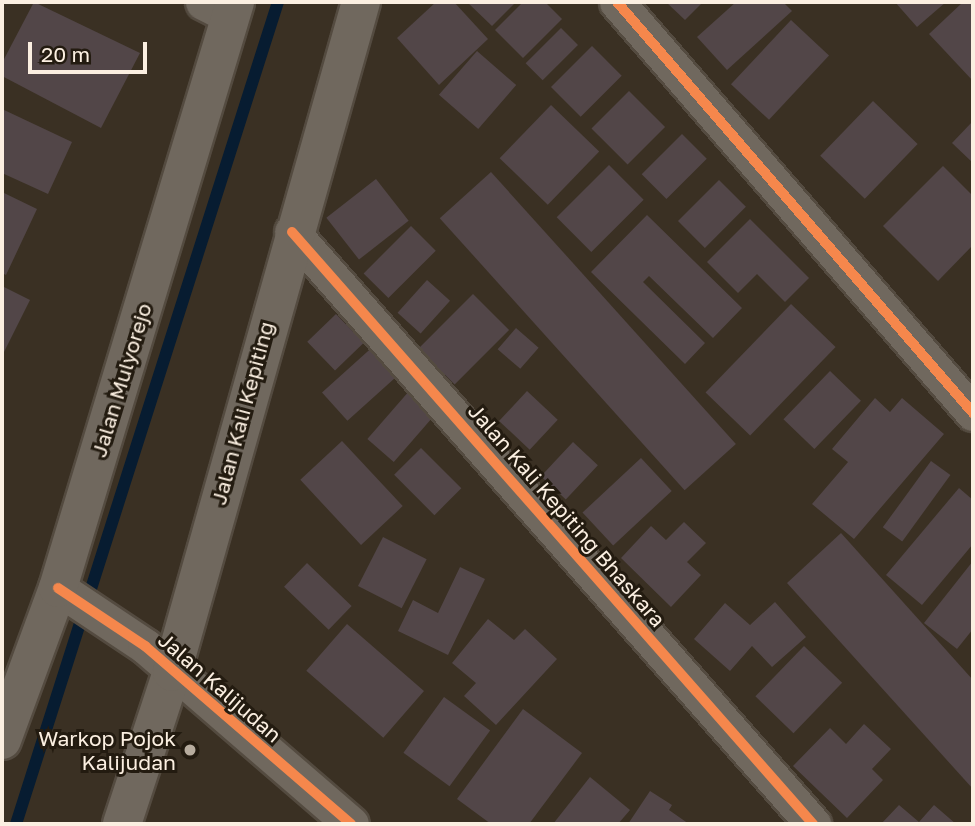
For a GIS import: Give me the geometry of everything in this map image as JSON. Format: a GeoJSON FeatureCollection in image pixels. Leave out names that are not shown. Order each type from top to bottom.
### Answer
{"type":"FeatureCollection","features":[{"type":"Feature","properties":{"kind":"main road","name":"Jalan Kali Kepiting"},"geometry":{"type":"LineString","coordinates":[[122,824],[172,672],[292,232],[361,2]]}},
{"type":"Feature","properties":{"kind":"main road","name":"Jalan Mulyorejo"},"geometry":{"type":"LineString","coordinates":[[2,740],[64,592],[223,7]]}},
{"type":"Feature","properties":{"kind":"street"},"geometry":{"type":"LineString","coordinates":[[617,2],[973,413]]}},
{"type":"Feature","properties":{"kind":"street","name":"Jalan Kali Kepiting Bhaskara"},"geometry":{"type":"LineString","coordinates":[[292,232],[813,824]]}},
{"type":"Feature","properties":{"kind":"street","name":"Jalan Kalijudan"},"geometry":{"type":"LineString","coordinates":[[64,592],[145,646],[351,824]]}},
{"type":"Feature","properties":{"kind":"building"},"geometry":{"type":"Polygon","coordinates":[[[34,2],[140,53],[101,128],[2,76],[2,63],[34,2]]]}},
{"type":"Feature","properties":{"kind":"building"},"geometry":{"type":"Polygon","coordinates":[[[436,2],[454,2],[488,39],[439,85],[397,38],[436,2]]]}},
{"type":"Feature","properties":{"kind":"building"},"geometry":{"type":"Polygon","coordinates":[[[467,2],[516,2],[492,26],[467,2]]]}},
{"type":"Feature","properties":{"kind":"building"},"geometry":{"type":"Polygon","coordinates":[[[523,2],[545,2],[562,19],[523,58],[495,30],[523,2]]]}},
{"type":"Feature","properties":{"kind":"building"},"geometry":{"type":"Polygon","coordinates":[[[666,2],[703,2],[685,20],[666,2]]]}},
{"type":"Feature","properties":{"kind":"building"},"geometry":{"type":"Polygon","coordinates":[[[736,2],[783,2],[792,11],[727,70],[697,37],[736,2]]]}},
{"type":"Feature","properties":{"kind":"building"},"geometry":{"type":"Polygon","coordinates":[[[895,2],[946,2],[917,27],[895,2]]]}},
{"type":"Feature","properties":{"kind":"building"},"geometry":{"type":"Polygon","coordinates":[[[963,2],[973,2],[973,81],[929,34],[963,2]]]}},
{"type":"Feature","properties":{"kind":"building"},"geometry":{"type":"Polygon","coordinates":[[[791,20],[829,55],[769,120],[731,84],[791,20]]]}},
{"type":"Feature","properties":{"kind":"building"},"geometry":{"type":"Polygon","coordinates":[[[561,28],[578,45],[543,80],[526,63],[561,28]]]}},
{"type":"Feature","properties":{"kind":"building"},"geometry":{"type":"Polygon","coordinates":[[[592,46],[622,76],[581,117],[551,87],[592,46]]]}},
{"type":"Feature","properties":{"kind":"building"},"geometry":{"type":"Polygon","coordinates":[[[477,51],[516,85],[478,129],[439,95],[477,51]]]}},
{"type":"Feature","properties":{"kind":"building"},"geometry":{"type":"Polygon","coordinates":[[[629,91],[665,127],[628,165],[592,128],[629,91]]]}},
{"type":"Feature","properties":{"kind":"building"},"geometry":{"type":"Polygon","coordinates":[[[873,101],[918,144],[865,199],[820,156],[873,101]]]}},
{"type":"Feature","properties":{"kind":"building"},"geometry":{"type":"Polygon","coordinates":[[[551,105],[599,152],[548,205],[500,158],[551,105]]]}},
{"type":"Feature","properties":{"kind":"building"},"geometry":{"type":"Polygon","coordinates":[[[2,109],[72,142],[48,194],[2,173],[2,109]]]}},
{"type":"Feature","properties":{"kind":"building"},"geometry":{"type":"Polygon","coordinates":[[[973,121],[973,163],[952,143],[973,121]]]}},
{"type":"Feature","properties":{"kind":"building"},"geometry":{"type":"Polygon","coordinates":[[[682,134],[707,159],[666,199],[642,174],[682,134]]]}},
{"type":"Feature","properties":{"kind":"building"},"geometry":{"type":"Polygon","coordinates":[[[609,165],[644,200],[591,252],[557,217],[609,165]]]}},
{"type":"Feature","properties":{"kind":"building"},"geometry":{"type":"Polygon","coordinates":[[[943,166],[973,196],[973,245],[938,281],[883,226],[943,166]]]}},
{"type":"Feature","properties":{"kind":"building"},"geometry":{"type":"Polygon","coordinates":[[[491,172],[736,444],[685,490],[440,218],[491,172]]]}},
{"type":"Feature","properties":{"kind":"building"},"geometry":{"type":"Polygon","coordinates":[[[376,179],[409,221],[359,260],[326,218],[376,179]]]}},
{"type":"Feature","properties":{"kind":"building"},"geometry":{"type":"Polygon","coordinates":[[[719,180],[746,207],[705,248],[678,221],[719,180]]]}},
{"type":"Feature","properties":{"kind":"building"},"geometry":{"type":"Polygon","coordinates":[[[4,193],[37,209],[6,275],[2,273],[4,193]]]}},
{"type":"Feature","properties":{"kind":"building"},"geometry":{"type":"Polygon","coordinates":[[[647,215],[742,308],[713,338],[649,276],[643,282],[705,343],[685,364],[591,272],[647,215]]]}},
{"type":"Feature","properties":{"kind":"building"},"geometry":{"type":"Polygon","coordinates":[[[750,219],[809,278],[785,302],[757,274],[738,293],[707,262],[750,219]]]}},
{"type":"Feature","properties":{"kind":"building"},"geometry":{"type":"Polygon","coordinates":[[[411,226],[436,251],[388,298],[364,273],[411,226]]]}},
{"type":"Feature","properties":{"kind":"building"},"geometry":{"type":"Polygon","coordinates":[[[427,280],[450,301],[421,333],[398,313],[427,280]]]}},
{"type":"Feature","properties":{"kind":"building"},"geometry":{"type":"Polygon","coordinates":[[[2,286],[30,300],[2,356],[2,286]]]}},
{"type":"Feature","properties":{"kind":"building"},"geometry":{"type":"Polygon","coordinates":[[[473,294],[509,330],[455,385],[419,348],[473,294]]]}},
{"type":"Feature","properties":{"kind":"building"},"geometry":{"type":"Polygon","coordinates":[[[791,304],[836,347],[750,436],[706,392],[791,304]]]}},
{"type":"Feature","properties":{"kind":"building"},"geometry":{"type":"Polygon","coordinates":[[[336,314],[364,343],[335,371],[307,342],[336,314]]]}},
{"type":"Feature","properties":{"kind":"building"},"geometry":{"type":"Polygon","coordinates":[[[516,328],[539,348],[520,369],[498,349],[516,328]]]}},
{"type":"Feature","properties":{"kind":"building"},"geometry":{"type":"Polygon","coordinates":[[[377,343],[402,371],[347,421],[322,393],[377,343]]]}},
{"type":"Feature","properties":{"kind":"building"},"geometry":{"type":"Polygon","coordinates":[[[830,371],[861,401],[814,449],[783,419],[830,371]]]}},
{"type":"Feature","properties":{"kind":"building"},"geometry":{"type":"Polygon","coordinates":[[[410,390],[436,413],[394,462],[367,439],[410,390]]]}},
{"type":"Feature","properties":{"kind":"building"},"geometry":{"type":"Polygon","coordinates":[[[527,391],[558,420],[530,450],[499,421],[527,391]]]}},
{"type":"Feature","properties":{"kind":"building"},"geometry":{"type":"Polygon","coordinates":[[[875,398],[890,412],[902,398],[944,434],[854,539],[812,504],[848,462],[832,449],[875,398]]]}},
{"type":"Feature","properties":{"kind":"building"},"geometry":{"type":"Polygon","coordinates":[[[342,441],[403,506],[361,545],[300,480],[342,441]]]}},
{"type":"Feature","properties":{"kind":"building"},"geometry":{"type":"Polygon","coordinates":[[[573,442],[598,465],[566,500],[541,476],[573,442]]]}},
{"type":"Feature","properties":{"kind":"building"},"geometry":{"type":"Polygon","coordinates":[[[421,448],[461,488],[434,515],[394,475],[421,448]]]}},
{"type":"Feature","properties":{"kind":"building"},"geometry":{"type":"Polygon","coordinates":[[[641,458],[672,491],[613,545],[582,513],[641,458]]]}},
{"type":"Feature","properties":{"kind":"building"},"geometry":{"type":"Polygon","coordinates":[[[931,461],[950,475],[902,541],[883,527],[931,461]]]}},
{"type":"Feature","properties":{"kind":"building"},"geometry":{"type":"Polygon","coordinates":[[[959,488],[973,500],[973,544],[922,605],[886,575],[959,488]]]}},
{"type":"Feature","properties":{"kind":"building"},"geometry":{"type":"Polygon","coordinates":[[[684,522],[706,543],[687,562],[701,575],[671,607],[621,558],[651,526],[666,540],[684,522]]]}},
{"type":"Feature","properties":{"kind":"building"},"geometry":{"type":"Polygon","coordinates":[[[841,533],[973,680],[973,789],[787,583],[841,533]]]}},
{"type":"Feature","properties":{"kind":"building"},"geometry":{"type":"Polygon","coordinates":[[[383,537],[427,559],[402,608],[358,586],[383,537]]]}},
{"type":"Feature","properties":{"kind":"building"},"geometry":{"type":"Polygon","coordinates":[[[973,561],[973,629],[957,649],[924,623],[973,561]]]}},
{"type":"Feature","properties":{"kind":"building"},"geometry":{"type":"Polygon","coordinates":[[[307,563],[352,606],[329,630],[284,587],[307,563]]]}},
{"type":"Feature","properties":{"kind":"building"},"geometry":{"type":"Polygon","coordinates":[[[460,567],[485,579],[448,655],[398,631],[413,600],[438,613],[460,567]]]}},
{"type":"Feature","properties":{"kind":"building"},"geometry":{"type":"Polygon","coordinates":[[[775,602],[806,637],[772,667],[752,646],[730,671],[694,639],[725,603],[750,625],[775,602]]]}},
{"type":"Feature","properties":{"kind":"building"},"geometry":{"type":"Polygon","coordinates":[[[488,619],[514,640],[525,629],[557,659],[496,725],[464,696],[476,683],[452,663],[488,619]]]}},
{"type":"Feature","properties":{"kind":"building"},"geometry":{"type":"Polygon","coordinates":[[[347,624],[424,691],[383,738],[306,671],[347,624]]]}},
{"type":"Feature","properties":{"kind":"building"},"geometry":{"type":"Polygon","coordinates":[[[804,646],[842,683],[793,733],[755,696],[804,646]]]}},
{"type":"Feature","properties":{"kind":"building"},"geometry":{"type":"Polygon","coordinates":[[[444,697],[490,731],[450,786],[403,753],[444,697]]]}},
{"type":"Feature","properties":{"kind":"building"},"geometry":{"type":"Polygon","coordinates":[[[523,709],[582,753],[529,824],[491,824],[457,799],[523,709]]]}},
{"type":"Feature","properties":{"kind":"building"},"geometry":{"type":"Polygon","coordinates":[[[864,724],[891,749],[872,769],[883,780],[847,818],[793,766],[830,728],[846,744],[864,724]]]}},
{"type":"Feature","properties":{"kind":"building"},"geometry":{"type":"Polygon","coordinates":[[[590,777],[630,810],[618,824],[553,824],[590,777]]]}},
{"type":"Feature","properties":{"kind":"building"},"geometry":{"type":"Polygon","coordinates":[[[650,791],[672,805],[669,810],[689,824],[628,824],[650,791]]]}},
{"type":"Feature","properties":{"kind":"building"},"geometry":{"type":"Polygon","coordinates":[[[899,805],[919,822],[934,805],[956,824],[881,824],[899,805]]]}},
{"type":"Feature","properties":{"kind":"waterway"},"geometry":{"type":"LineString","coordinates":[[16,824],[278,2]]}},
{"type":"Feature","properties":{"kind":"cycle path"},"geometry":{"type":"LineString","coordinates":[[617,2],[973,413]]}},
{"type":"Feature","properties":{"kind":"cycle path"},"geometry":{"type":"LineString","coordinates":[[292,232],[813,824]]}},
{"type":"Feature","properties":{"kind":"cycle path"},"geometry":{"type":"LineString","coordinates":[[58,588],[145,646],[351,824]]}},
{"type":"Feature","properties":{"kind":"place","name":"Warkop Pojok Kalijudan"},"geometry":{"type":"Point","coordinates":[190,750]}}]}
